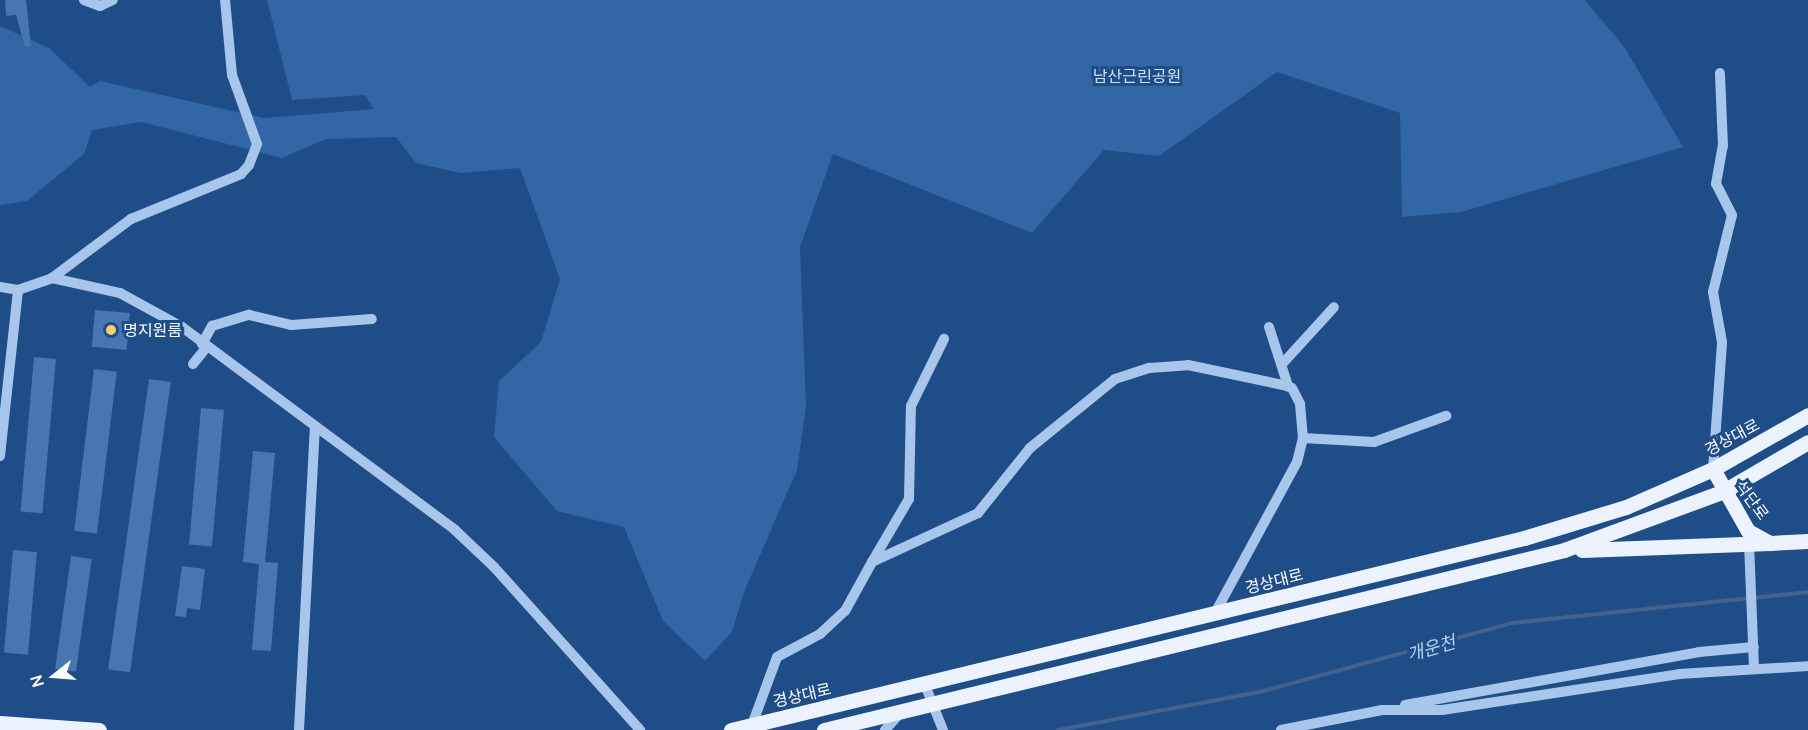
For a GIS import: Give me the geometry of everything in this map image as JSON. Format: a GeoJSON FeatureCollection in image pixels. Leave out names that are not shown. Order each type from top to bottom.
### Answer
{"type":"FeatureCollection","features":[{"type":"Feature","properties":{"kind":"main road","name":"경상대로"},"geometry":{"type":"LineString","coordinates":[[731,730],[925,685],[1524,538],[1626,507],[1713,469],[1808,415]]}},
{"type":"Feature","properties":{"kind":"main road"},"geometry":{"type":"LineString","coordinates":[[824,730],[932,706],[1564,550],[1722,492],[1808,442]]}},
{"type":"Feature","properties":{"kind":"main road","name":"석단로"},"geometry":{"type":"LineString","coordinates":[[1713,469],[1722,492],[1748,531],[1770,543],[1808,541]]}},
{"type":"Feature","properties":{"kind":"main road"},"geometry":{"type":"LineString","coordinates":[[1564,550],[1770,543]]}},
{"type":"Feature","properties":{"kind":"main road"},"geometry":{"type":"LineString","coordinates":[[0,723],[99,730]]}},
{"type":"Feature","properties":{"kind":"street"},"geometry":{"type":"LineString","coordinates":[[84,0],[100,6],[113,0]]}},
{"type":"Feature","properties":{"kind":"street"},"geometry":{"type":"LineString","coordinates":[[0,287],[18,290],[52,278],[131,219],[233,178],[249,165],[257,144],[232,75],[225,0]]}},
{"type":"Feature","properties":{"kind":"street"},"geometry":{"type":"LineString","coordinates":[[1713,469],[1722,342],[1713,292],[1732,215],[1716,184],[1723,146],[1720,73]]}},
{"type":"Feature","properties":{"kind":"street"},"geometry":{"type":"LineString","coordinates":[[52,278],[120,292],[204,346],[455,530],[494,567],[640,730]]}},
{"type":"Feature","properties":{"kind":"street"},"geometry":{"type":"LineString","coordinates":[[0,456],[18,290]]}},
{"type":"Feature","properties":{"kind":"street"},"geometry":{"type":"LineString","coordinates":[[1284,362],[1334,307]]}},
{"type":"Feature","properties":{"kind":"street"},"geometry":{"type":"LineString","coordinates":[[193,364],[212,326],[249,315],[291,325],[372,319]]}},
{"type":"Feature","properties":{"kind":"street"},"geometry":{"type":"LineString","coordinates":[[1214,615],[1296,462],[1303,438],[1300,404],[1288,386],[1284,362],[1269,327]]}},
{"type":"Feature","properties":{"kind":"street"},"geometry":{"type":"LineString","coordinates":[[752,725],[777,657],[820,634],[845,611],[909,499],[911,406],[944,339]]}},
{"type":"Feature","properties":{"kind":"street"},"geometry":{"type":"LineString","coordinates":[[872,562],[978,513],[1030,448],[1115,379],[1149,368],[1188,365],[1288,386]]}},
{"type":"Feature","properties":{"kind":"street"},"geometry":{"type":"LineString","coordinates":[[1303,438],[1374,442],[1446,416]]}},
{"type":"Feature","properties":{"kind":"street"},"geometry":{"type":"LineString","coordinates":[[299,730],[315,428]]}},
{"type":"Feature","properties":{"kind":"street"},"geometry":{"type":"LineString","coordinates":[[1749,543],[1754,667]]}},
{"type":"Feature","properties":{"kind":"street"},"geometry":{"type":"LineString","coordinates":[[1281,730],[1698,652],[1754,647]]}},
{"type":"Feature","properties":{"kind":"street"},"geometry":{"type":"LineString","coordinates":[[1382,710],[1442,710],[1754,667],[1808,666]]}},
{"type":"Feature","properties":{"kind":"street"},"geometry":{"type":"LineString","coordinates":[[925,685],[943,730]]}},
{"type":"Feature","properties":{"kind":"street"},"geometry":{"type":"LineString","coordinates":[[885,730],[902,711]]}},
{"type":"Feature","properties":{"kind":"green space","name":"남산근린공원"},"geometry":{"type":"Polygon","coordinates":[[[267,0],[1585,0],[1625,48],[1683,147],[1461,212],[1402,217],[1400,113],[1277,72],[1159,156],[1104,150],[1032,233],[833,154],[800,247],[806,407],[797,470],[744,592],[732,632],[705,661],[663,621],[624,527],[557,511],[494,437],[499,381],[541,342],[560,279],[520,168],[461,173],[416,163],[396,137],[326,139],[282,158],[141,122],[92,130],[84,154],[27,201],[0,205],[0,26],[49,48],[90,87],[100,81],[264,118],[374,109],[365,95],[292,100],[267,0]]]}},
{"type":"Feature","properties":{"kind":"building"},"geometry":{"type":"Polygon","coordinates":[[[5,0],[26,0],[31,46],[25,47],[16,15],[6,16],[5,0]]]}},
{"type":"Feature","properties":{"kind":"building","name":"명지원룸"},"geometry":{"type":"Polygon","coordinates":[[[95,310],[130,313],[127,350],[92,347],[95,310]]]}},
{"type":"Feature","properties":{"kind":"building"},"geometry":{"type":"Polygon","coordinates":[[[34,357],[56,359],[42,513],[20,511],[34,357]]]}},
{"type":"Feature","properties":{"kind":"building"},"geometry":{"type":"Polygon","coordinates":[[[94,369],[117,372],[97,534],[74,531],[94,369]]]}},
{"type":"Feature","properties":{"kind":"building"},"geometry":{"type":"Polygon","coordinates":[[[149,379],[171,382],[130,672],[108,669],[149,379]]]}},
{"type":"Feature","properties":{"kind":"building"},"geometry":{"type":"Polygon","coordinates":[[[201,408],[224,410],[212,546],[189,544],[201,408]]]}},
{"type":"Feature","properties":{"kind":"building"},"geometry":{"type":"Polygon","coordinates":[[[253,451],[275,453],[265,562],[278,563],[271,651],[252,650],[259,564],[243,562],[253,451]]]}},
{"type":"Feature","properties":{"kind":"building"},"geometry":{"type":"Polygon","coordinates":[[[13,550],[37,552],[28,655],[4,653],[13,550]]]}},
{"type":"Feature","properties":{"kind":"building"},"geometry":{"type":"Polygon","coordinates":[[[71,556],[92,559],[76,672],[55,669],[71,556]]]}},
{"type":"Feature","properties":{"kind":"building"},"geometry":{"type":"Polygon","coordinates":[[[182,566],[205,569],[200,610],[187,608],[186,617],[175,616],[182,566]]]}},
{"type":"Feature","properties":{"kind":"waterway","name":"개운천"},"geometry":{"type":"LineString","coordinates":[[1058,730],[1260,692],[1513,623],[1808,592]]}},
{"type":"Feature","properties":{"kind":"place","name":"명지원룸"},"geometry":{"type":"Point","coordinates":[111,330]}}]}
